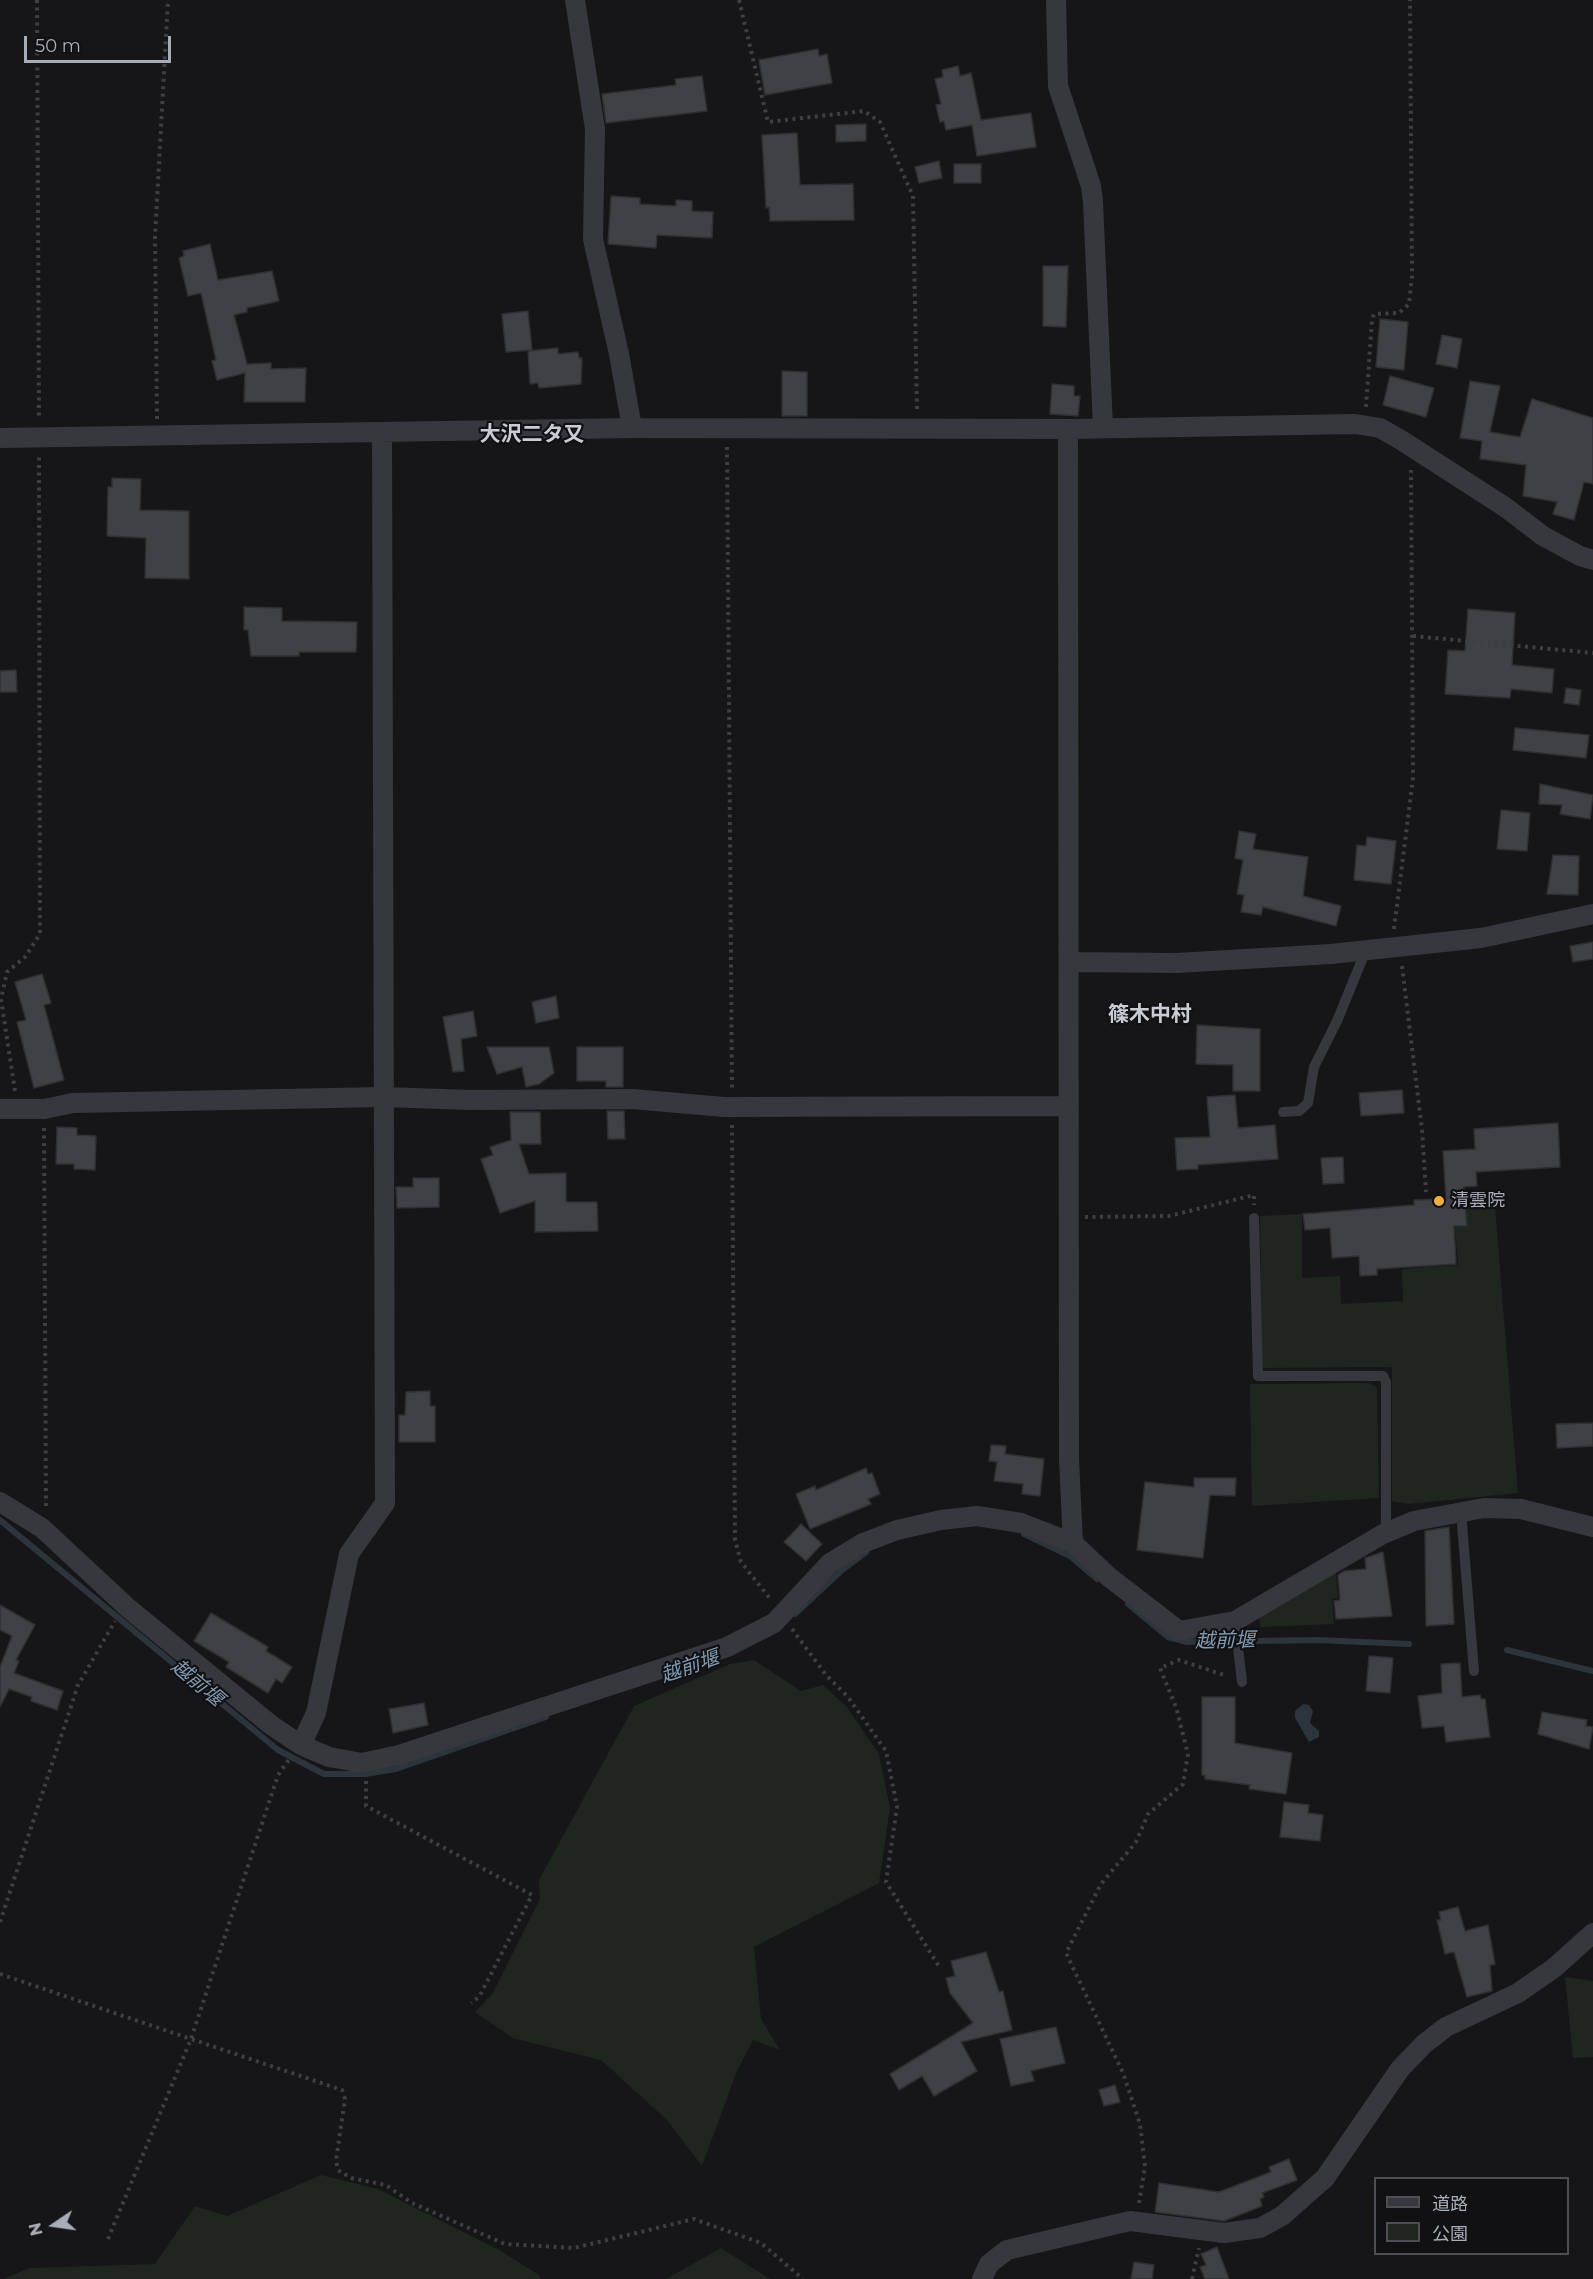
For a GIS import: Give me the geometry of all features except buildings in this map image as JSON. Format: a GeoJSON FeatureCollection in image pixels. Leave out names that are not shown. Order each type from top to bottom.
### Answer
{"type":"FeatureCollection","features":[{"type":"Feature","properties":{"kind":"street"},"geometry":{"type":"LineString","coordinates":[[575,0],[595,129],[593,239],[620,354],[632,428]]}},
{"type":"Feature","properties":{"kind":"street"},"geometry":{"type":"LineString","coordinates":[[1056,0],[1058,86],[1091,186],[1093,202],[1103,427]]}},
{"type":"Feature","properties":{"kind":"street"},"geometry":{"type":"LineString","coordinates":[[0,438],[632,428],[1068,429],[1364,426],[1380,428],[1412,446],[1505,507],[1544,536],[1580,556],[1593,560]]}},
{"type":"Feature","properties":{"kind":"street"},"geometry":{"type":"LineString","coordinates":[[1068,429],[1069,1458],[1073,1543]]}},
{"type":"Feature","properties":{"kind":"street"},"geometry":{"type":"LineString","coordinates":[[301,1745],[316,1713],[349,1554],[384,1503],[382,432]]}},
{"type":"Feature","properties":{"kind":"street"},"geometry":{"type":"LineString","coordinates":[[1069,962],[1177,963],[1366,950],[1481,938],[1593,914]]}},
{"type":"Feature","properties":{"kind":"street"},"geometry":{"type":"LineString","coordinates":[[9,1109],[44,1109],[73,1103],[385,1097],[471,1100],[632,1099],[732,1107],[1069,1106]]}},
{"type":"Feature","properties":{"kind":"street"},"geometry":{"type":"LineString","coordinates":[[0,1502],[42,1528],[180,1652],[271,1725],[301,1745],[330,1758],[363,1763],[399,1755],[727,1647],[774,1623],[830,1563],[863,1543],[897,1530],[941,1520],[976,1516],[1022,1523],[1073,1543],[1109,1577],[1179,1631],[1236,1627],[1386,1532],[1414,1521],[1484,1508],[1529,1509],[1593,1527]]}},
{"type":"Feature","properties":{"kind":"street"},"geometry":{"type":"LineString","coordinates":[[982,2279],[989,2264],[1007,2250],[1130,2221],[1242,2233],[1260,2228],[1282,2216],[1325,2178],[1400,2069],[1424,2044],[1446,2027],[1518,1993],[1554,1968],[1593,1933]]}},
{"type":"Feature","properties":{"kind":"lane"},"geometry":{"type":"LineString","coordinates":[[1283,1112],[1299,1111],[1308,1103],[1314,1067],[1337,1021],[1366,950]]}},
{"type":"Feature","properties":{"kind":"lane"},"geometry":{"type":"LineString","coordinates":[[1254,1218],[1258,1376],[1383,1376],[1386,1382],[1386,1532]]}},
{"type":"Feature","properties":{"kind":"lane"},"geometry":{"type":"LineString","coordinates":[[1461,1512],[1474,1671]]}},
{"type":"Feature","properties":{"kind":"lane"},"geometry":{"type":"LineString","coordinates":[[1236,1627],[1242,1682]]}},
{"type":"Feature","properties":{"kind":"path"},"geometry":{"type":"LineString","coordinates":[[9,1109],[1,999],[7,972],[26,957],[40,934],[37,0]]}},
{"type":"Feature","properties":{"kind":"path"},"geometry":{"type":"LineString","coordinates":[[157,436],[155,237],[168,0]]}},
{"type":"Feature","properties":{"kind":"path"},"geometry":{"type":"LineString","coordinates":[[739,0],[768,122],[864,111],[880,122],[913,196],[918,427]]}},
{"type":"Feature","properties":{"kind":"path"},"geometry":{"type":"LineString","coordinates":[[1364,426],[1374,314],[1399,314],[1409,304],[1412,276],[1410,0]]}},
{"type":"Feature","properties":{"kind":"path"},"geometry":{"type":"LineString","coordinates":[[727,428],[735,1540],[741,1562],[782,1615]]}},
{"type":"Feature","properties":{"kind":"path"},"geometry":{"type":"LineString","coordinates":[[1412,446],[1410,450],[1413,778],[1395,947],[1422,1130],[1426,1192]]}},
{"type":"Feature","properties":{"kind":"path"},"geometry":{"type":"LineString","coordinates":[[1413,636],[1593,653]]}},
{"type":"Feature","properties":{"kind":"path"},"geometry":{"type":"LineString","coordinates":[[42,1528],[47,1504],[44,1109]]}},
{"type":"Feature","properties":{"kind":"path"},"geometry":{"type":"LineString","coordinates":[[1069,1218],[1169,1216],[1254,1195],[1254,1218]]}},
{"type":"Feature","properties":{"kind":"path"},"geometry":{"type":"LineString","coordinates":[[0,1922],[78,1685],[111,1626]]}},
{"type":"Feature","properties":{"kind":"path"},"geometry":{"type":"LineString","coordinates":[[795,1632],[826,1675],[848,1697],[886,1751],[897,1807],[886,1882],[940,1968]]}},
{"type":"Feature","properties":{"kind":"path"},"geometry":{"type":"LineString","coordinates":[[1130,2221],[1138,2210],[1145,2166],[1140,2124],[1123,2073],[1066,1953],[1101,1884],[1136,1842],[1148,1814],[1183,1784],[1188,1754],[1176,1707],[1160,1668],[1179,1660],[1242,1682]]}},
{"type":"Feature","properties":{"kind":"path"},"geometry":{"type":"LineString","coordinates":[[108,2239],[191,2039],[278,1775],[283,1767]]}},
{"type":"Feature","properties":{"kind":"path"},"geometry":{"type":"LineString","coordinates":[[366,1787],[366,1806],[532,1895],[479,1997],[471,2003]]}},
{"type":"Feature","properties":{"kind":"path"},"geometry":{"type":"LineString","coordinates":[[0,1974],[342,2090],[345,2099],[336,2160],[338,2170],[351,2178],[386,2185],[412,2203],[506,2244],[574,2248],[694,2219],[761,2243],[802,2279]]}},
{"type":"Feature","properties":{"kind":"path"},"geometry":{"type":"LineString","coordinates":[[1192,2279],[1205,2230]]}},
{"type":"Feature","properties":{"kind":"green space"},"geometry":{"type":"Polygon","coordinates":[[[1494,1194],[1518,1493],[1408,1504],[1392,1501],[1392,1367],[1262,1368],[1260,1216],[1302,1214],[1302,1278],[1340,1276],[1341,1304],[1403,1301],[1402,1269],[1458,1265],[1455,1227],[1467,1226],[1466,1195],[1494,1194]]]}},
{"type":"Feature","properties":{"kind":"green space"},"geometry":{"type":"Polygon","coordinates":[[[1369,1383],[1377,1387],[1379,1498],[1252,1506],[1250,1384],[1369,1383]]]}},
{"type":"Feature","properties":{"kind":"green space"},"geometry":{"type":"Polygon","coordinates":[[[1335,1566],[1338,1598],[1332,1599],[1334,1624],[1261,1627],[1258,1616],[1335,1566]]]}},
{"type":"Feature","properties":{"kind":"green space"},"geometry":{"type":"Polygon","coordinates":[[[754,1660],[801,1691],[823,1685],[846,1706],[879,1754],[890,1808],[879,1883],[754,1947],[761,2019],[780,2050],[753,2040],[737,2071],[702,2166],[667,2120],[601,2060],[513,2038],[475,2012],[493,1993],[540,1899],[539,1880],[634,1706],[730,1664],[754,1660]]]}},
{"type":"Feature","properties":{"kind":"green space"},"geometry":{"type":"Polygon","coordinates":[[[1565,1977],[1593,1981],[1593,2057],[1573,2058],[1565,1977]]]}},
{"type":"Feature","properties":{"kind":"green space"},"geometry":{"type":"Polygon","coordinates":[[[321,2175],[378,2189],[501,2251],[539,2275],[541,2279],[4,2279],[29,2268],[155,2264],[195,2206],[227,2216],[321,2175]]]}},
{"type":"Feature","properties":{"kind":"green space"},"geometry":{"type":"Polygon","coordinates":[[[721,2248],[770,2279],[666,2279],[721,2248]]]}},
{"type":"Feature","properties":{"kind":"shaded area"},"geometry":{"type":"Polygon","coordinates":[[[1303,1704],[1309,1705],[1313,1711],[1310,1723],[1319,1731],[1319,1737],[1309,1742],[1295,1718],[1295,1711],[1303,1704]]]}},
{"type":"Feature","properties":{"kind":"waterway","name":"越前堰"},"geometry":{"type":"LineString","coordinates":[[0,1520],[278,1750],[324,1774],[365,1774],[396,1769],[546,1717]]}},
{"type":"Feature","properties":{"kind":"waterway","name":"越前堰"},"geometry":{"type":"LineString","coordinates":[[1024,1534],[1070,1556],[1097,1579]]}},
{"type":"Feature","properties":{"kind":"waterway","name":"越前堰"},"geometry":{"type":"LineString","coordinates":[[795,1614],[842,1570],[866,1552]]}},
{"type":"Feature","properties":{"kind":"waterway","name":"越前堰"},"geometry":{"type":"LineString","coordinates":[[1128,1604],[1168,1637],[1187,1642],[1317,1640],[1409,1644]]}},
{"type":"Feature","properties":{"kind":"waterway"},"geometry":{"type":"LineString","coordinates":[[1507,1650],[1593,1671]]}},
{"type":"Feature","properties":{"kind":"place","name":"清雲院"},"geometry":{"type":"Point","coordinates":[1439,1201]}},
{"type":"Feature","properties":{"kind":"district","name":"大沢二タ又"},"geometry":{"type":"Point","coordinates":[532,435]}},
{"type":"Feature","properties":{"kind":"district","name":"篠木中村"},"geometry":{"type":"Point","coordinates":[1150,1015]}}]}
